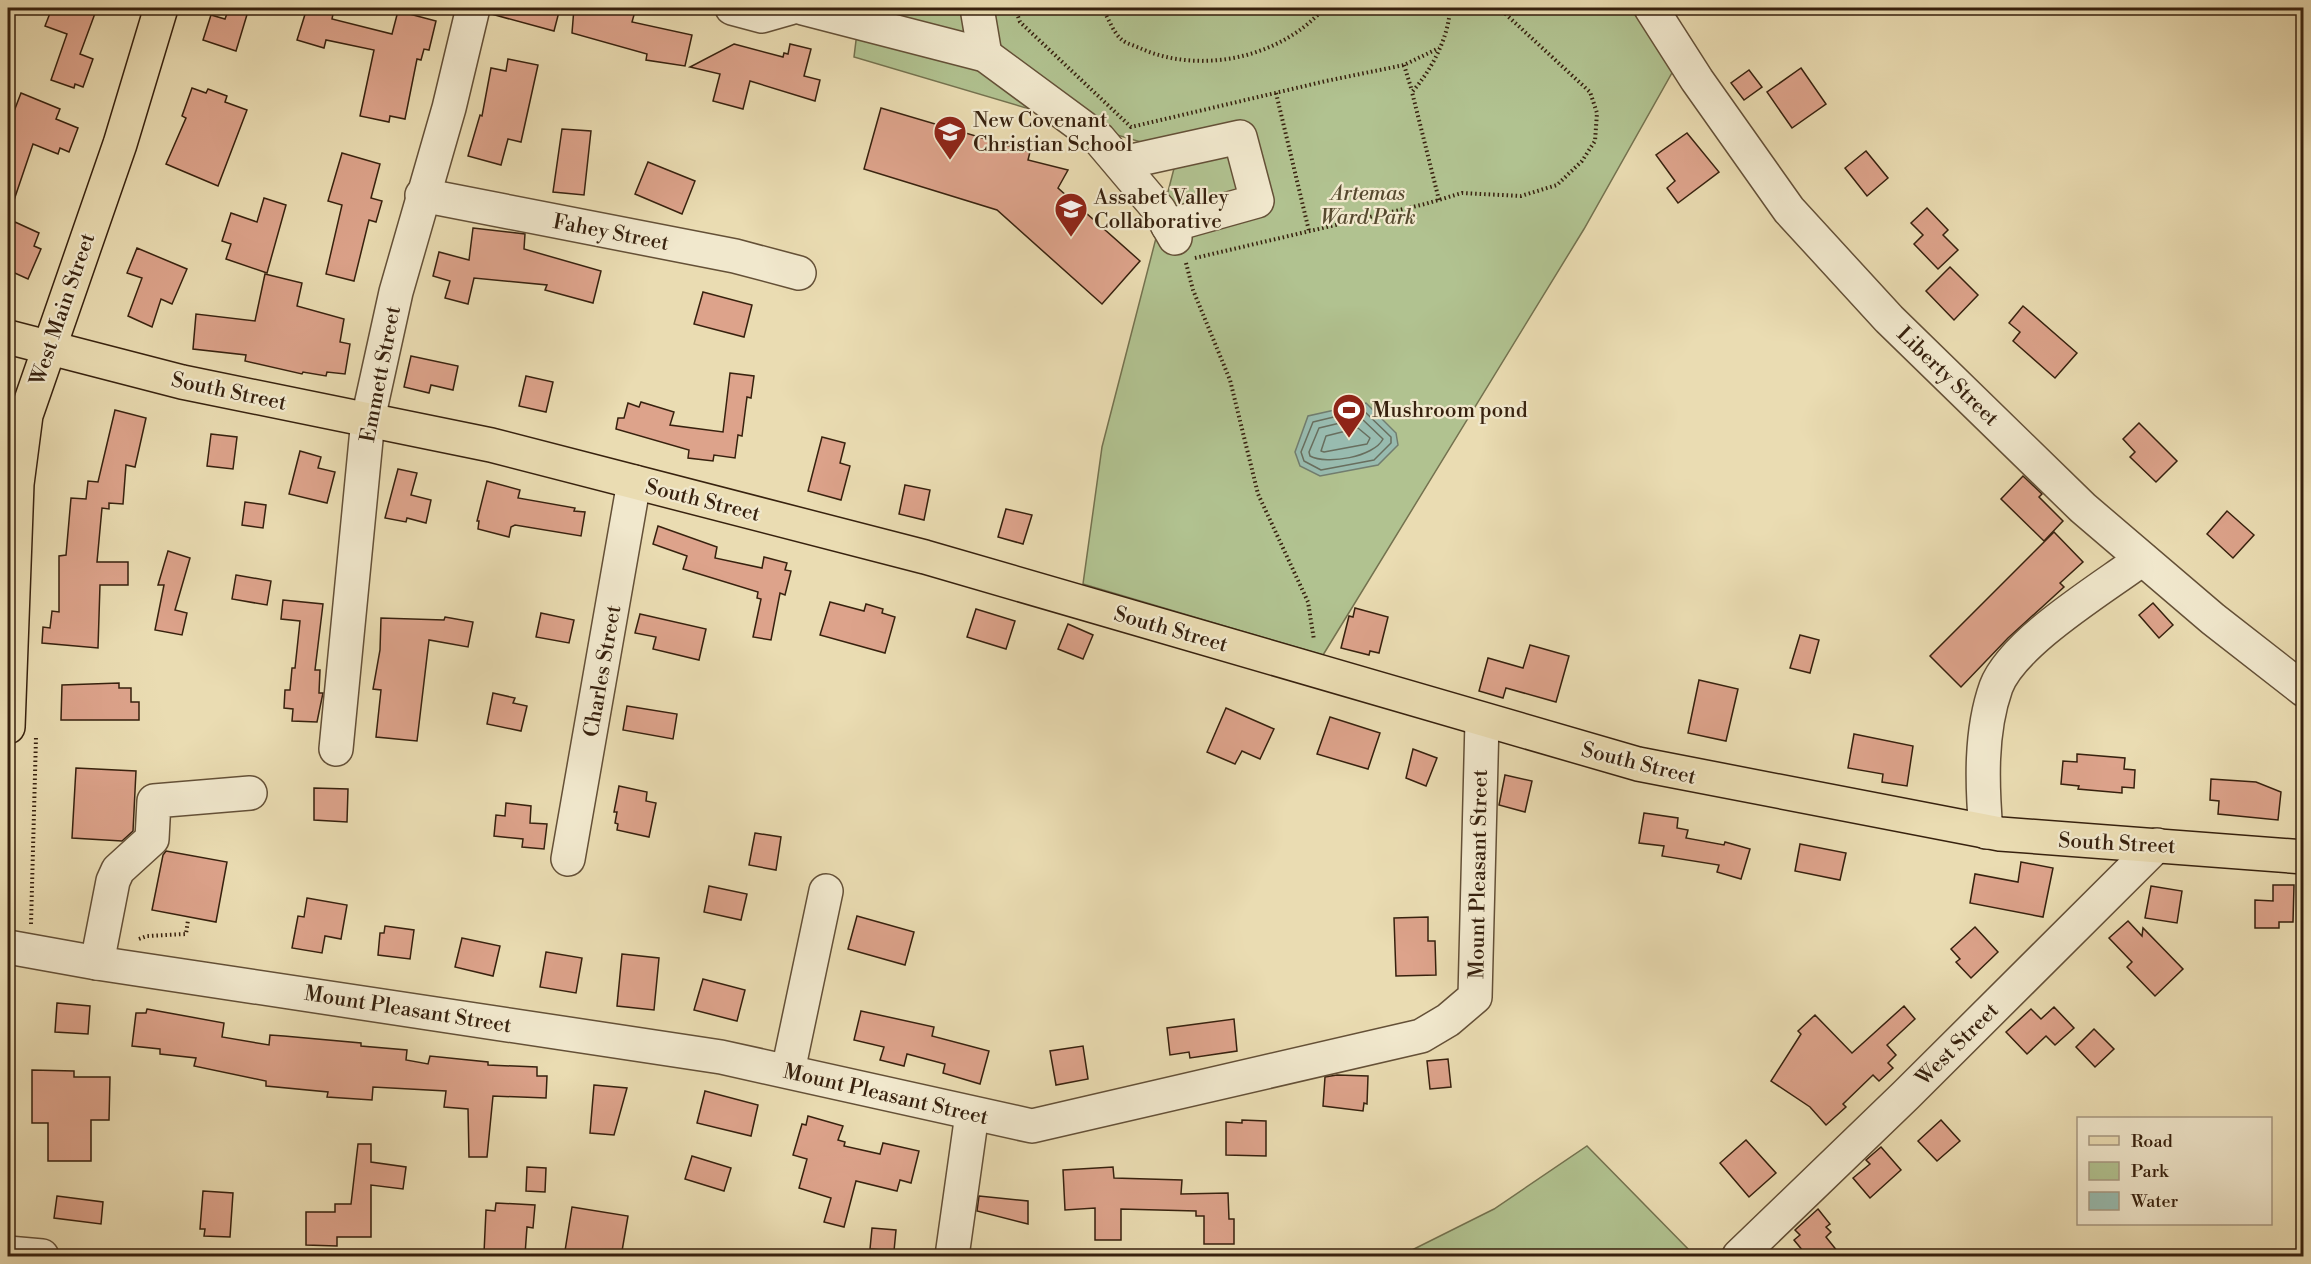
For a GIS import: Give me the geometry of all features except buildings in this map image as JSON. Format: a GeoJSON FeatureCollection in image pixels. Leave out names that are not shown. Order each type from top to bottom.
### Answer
{"type":"FeatureCollection","features":[{"type":"Feature","properties":{"kind":"main road","name":"West Main Street"},"geometry":{"type":"LineString","coordinates":[[8,727],[12,484],[26,415],[120,144],[161,8]]}},
{"type":"Feature","properties":{"kind":"main road","name":"South Street"},"geometry":{"type":"LineString","coordinates":[[8,337],[47,349],[182,382],[490,445],[925,557],[1482,721],[1648,766],[1986,832],[2051,839],[2157,844],[2304,857]]}},
{"type":"Feature","properties":{"kind":"street","name":"Emmett Street"},"geometry":{"type":"LineString","coordinates":[[336,749],[368,419],[396,292],[422,195],[449,108],[473,8]]}},
{"type":"Feature","properties":{"kind":"street"},"geometry":{"type":"LineString","coordinates":[[732,8],[762,16],[790,8]]}},
{"type":"Feature","properties":{"kind":"street"},"geometry":{"type":"LineString","coordinates":[[803,8],[985,55],[1099,139],[1122,163],[1159,210],[1171,232],[1257,201],[1240,137],[1122,163]]}},
{"type":"Feature","properties":{"kind":"street"},"geometry":{"type":"LineString","coordinates":[[977,8],[985,55]]}},
{"type":"Feature","properties":{"kind":"street","name":"Liberty Street"},"geometry":{"type":"LineString","coordinates":[[1651,8],[1697,80],[1789,210],[1889,319],[2084,508],[2212,619],[2304,690]]}},
{"type":"Feature","properties":{"kind":"street","name":"Fahey Street"},"geometry":{"type":"LineString","coordinates":[[422,195],[735,256],[799,273]]}},
{"type":"Feature","properties":{"kind":"street","name":"Charles Street"},"geometry":{"type":"LineString","coordinates":[[568,859],[634,482]]}},
{"type":"Feature","properties":{"kind":"street"},"geometry":{"type":"LineString","coordinates":[[1986,832],[1986,729],[1997,685],[2018,654],[2079,603],[2142,559]]}},
{"type":"Feature","properties":{"kind":"street","name":"Mount Pleasant Street"},"geometry":{"type":"LineString","coordinates":[[8,947],[97,963],[721,1057],[1032,1126],[1421,1036],[1448,1020],[1475,997],[1482,721]]}},
{"type":"Feature","properties":{"kind":"street"},"geometry":{"type":"LineString","coordinates":[[97,963],[113,880],[118,870],[152,839],[154,801],[250,793]]}},
{"type":"Feature","properties":{"kind":"street","name":"West Street"},"geometry":{"type":"LineString","coordinates":[[1746,1248],[1906,1095],[2157,844]]}},
{"type":"Feature","properties":{"kind":"street"},"geometry":{"type":"LineString","coordinates":[[788,1071],[826,891]]}},
{"type":"Feature","properties":{"kind":"street"},"geometry":{"type":"LineString","coordinates":[[952,1257],[972,1114]]}},
{"type":"Feature","properties":{"kind":"street"},"geometry":{"type":"LineString","coordinates":[[8,1253],[42,1257]]}},
{"type":"Feature","properties":{"kind":"path"},"geometry":{"type":"LineString","coordinates":[[1015,8],[1020,22],[1131,127],[1404,65],[1439,48]]}},
{"type":"Feature","properties":{"kind":"path"},"geometry":{"type":"LineString","coordinates":[[1102,8],[1121,40],[1155,55],[1190,62],[1244,56],[1289,39],[1324,8]]}},
{"type":"Feature","properties":{"kind":"path"},"geometry":{"type":"LineString","coordinates":[[1412,92],[1425,77],[1439,48],[1450,8]]}},
{"type":"Feature","properties":{"kind":"path"},"geometry":{"type":"LineString","coordinates":[[1306,669],[1315,645],[1308,602],[1258,494],[1230,380],[1193,290],[1184,260],[1462,193],[1521,196],[1557,185],[1582,161],[1595,141],[1597,113],[1590,92],[1499,8]]}},
{"type":"Feature","properties":{"kind":"path"},"geometry":{"type":"LineString","coordinates":[[1404,65],[1439,200]]}},
{"type":"Feature","properties":{"kind":"path"},"geometry":{"type":"LineString","coordinates":[[1276,93],[1309,231]]}},
{"type":"Feature","properties":{"kind":"path"},"geometry":{"type":"LineString","coordinates":[[136,940],[147,936],[186,934],[188,920]]}},
{"type":"Feature","properties":{"kind":"green space","name":"Artemas Ward Park"},"geometry":{"type":"Polygon","coordinates":[[[860,8],[1633,8],[1673,71],[1584,229],[1323,655],[1083,584],[1102,447],[1178,153],[854,57],[860,8]]]}},
{"type":"Feature","properties":{"kind":"green space"},"geometry":{"type":"Polygon","coordinates":[[[1587,1146],[1695,1256],[1400,1256],[1494,1209],[1587,1146]]]}},
{"type":"Feature","properties":{"kind":"water","name":"Mushroom pond"},"geometry":{"type":"Polygon","coordinates":[[[1366,403],[1396,433],[1398,445],[1378,465],[1320,476],[1300,466],[1295,452],[1308,416],[1366,403]]]}},
{"type":"Feature","properties":{"kind":"place","name":"New Covenant Christian School"},"geometry":{"type":"Point","coordinates":[950,161]}},
{"type":"Feature","properties":{"kind":"place","name":"Assabet Valley Collaborative"},"geometry":{"type":"Point","coordinates":[1071,238]}},
{"type":"Feature","properties":{"kind":"place","name":"Mushroom pond"},"geometry":{"type":"Point","coordinates":[1349,439]}}]}
